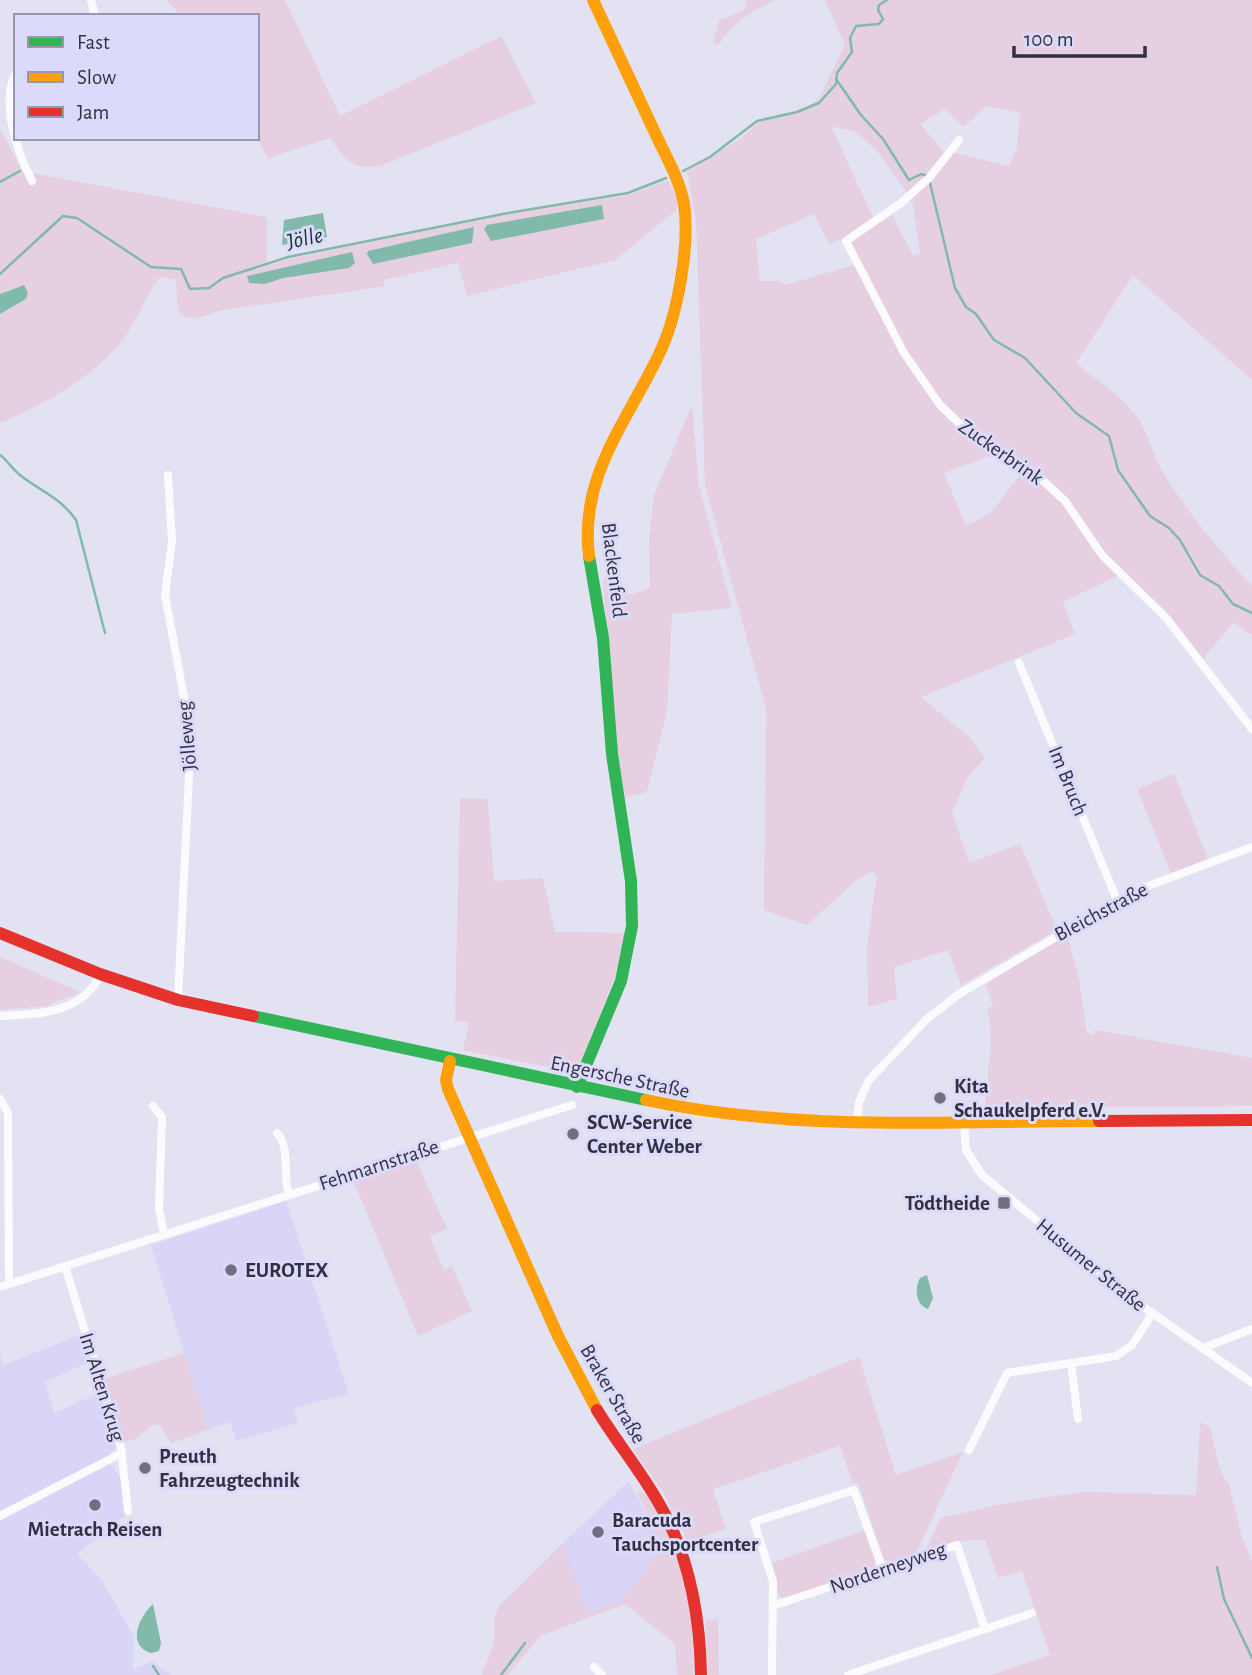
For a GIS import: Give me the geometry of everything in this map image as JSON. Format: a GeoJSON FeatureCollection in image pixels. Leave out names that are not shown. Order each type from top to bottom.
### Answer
{"type":"FeatureCollection","features":[{"type":"Feature","properties":{"kind":"main road","name":"Blackenfeld"},"geometry":{"type":"LineString","coordinates":[[576,1087],[622,974],[629,952],[632,926],[632,881],[611,750],[603,637],[587,531],[588,507],[596,479],[663,346],[673,316],[686,230],[685,206],[680,187],[593,0]]}},
{"type":"Feature","properties":{"kind":"main road","name":"Engersche Straße"},"geometry":{"type":"LineString","coordinates":[[0,933],[100,974],[178,1000],[450,1061],[738,1118],[857,1122],[1252,1120]]}},
{"type":"Feature","properties":{"kind":"main road","name":"Braker Straße"},"geometry":{"type":"LineString","coordinates":[[450,1061],[446,1084],[583,1389],[658,1503],[676,1538],[695,1600],[701,1675]]}},
{"type":"Feature","properties":{"kind":"street"},"geometry":{"type":"LineString","coordinates":[[14,75],[7,82],[4,125],[32,181]]}},
{"type":"Feature","properties":{"kind":"street","name":"Zuckerbrink"},"geometry":{"type":"LineString","coordinates":[[959,140],[929,178],[901,203],[846,241],[904,353],[940,405],[965,429],[1038,476],[1059,494],[1102,555],[1167,619],[1252,729]]}},
{"type":"Feature","properties":{"kind":"street","name":"Jölleweg"},"geometry":{"type":"LineString","coordinates":[[168,475],[172,541],[165,595],[191,735],[178,1000]]}},
{"type":"Feature","properties":{"kind":"street","name":"Im Bruch"},"geometry":{"type":"LineString","coordinates":[[1019,663],[1117,900]]}},
{"type":"Feature","properties":{"kind":"street","name":"Bleichstraße"},"geometry":{"type":"LineString","coordinates":[[857,1122],[859,1102],[869,1080],[928,1019],[958,994],[1117,900],[1252,847]]}},
{"type":"Feature","properties":{"kind":"street"},"geometry":{"type":"LineString","coordinates":[[0,1016],[43,1013],[64,1008],[89,995],[100,974]]}},
{"type":"Feature","properties":{"kind":"street"},"geometry":{"type":"LineString","coordinates":[[0,1099],[8,1112],[4,1286]]}},
{"type":"Feature","properties":{"kind":"street"},"geometry":{"type":"LineString","coordinates":[[470,1136],[572,1105]]}},
{"type":"Feature","properties":{"kind":"street"},"geometry":{"type":"LineString","coordinates":[[153,1106],[162,1117],[159,1209],[164,1234]]}},
{"type":"Feature","properties":{"kind":"street","name":"Husumer Straße"},"geometry":{"type":"LineString","coordinates":[[964,1122],[966,1150],[982,1175],[1071,1250],[1153,1313],[1252,1383]]}},
{"type":"Feature","properties":{"kind":"street"},"geometry":{"type":"LineString","coordinates":[[277,1133],[284,1143],[284,1177],[289,1194]]}},
{"type":"Feature","properties":{"kind":"street","name":"Fehmarnstraße"},"geometry":{"type":"LineString","coordinates":[[4,1286],[470,1136]]}},
{"type":"Feature","properties":{"kind":"street","name":"Im Alten Krug"},"geometry":{"type":"LineString","coordinates":[[65,1266],[122,1453],[128,1511]]}},
{"type":"Feature","properties":{"kind":"street"},"geometry":{"type":"LineString","coordinates":[[969,1450],[1007,1373],[1116,1356],[1125,1352],[1153,1313]]}},
{"type":"Feature","properties":{"kind":"street"},"geometry":{"type":"LineString","coordinates":[[1203,1348],[1252,1329]]}},
{"type":"Feature","properties":{"kind":"street"},"geometry":{"type":"LineString","coordinates":[[1071,1363],[1078,1419]]}},
{"type":"Feature","properties":{"kind":"street"},"geometry":{"type":"LineString","coordinates":[[0,1516],[122,1453]]}},
{"type":"Feature","properties":{"kind":"street"},"geometry":{"type":"LineString","coordinates":[[772,1675],[775,1605],[772,1573],[754,1522],[854,1490],[858,1494],[883,1570]]}},
{"type":"Feature","properties":{"kind":"street","name":"Norderneyweg"},"geometry":{"type":"LineString","coordinates":[[775,1605],[957,1545],[985,1629]]}},
{"type":"Feature","properties":{"kind":"street"},"geometry":{"type":"LineString","coordinates":[[848,1675],[1031,1613]]}},
{"type":"Feature","properties":{"kind":"street"},"geometry":{"type":"LineString","coordinates":[[594,1667],[602,1675]]}},
{"type":"Feature","properties":{"kind":"shaded area"},"geometry":{"type":"Polygon","coordinates":[[[167,0],[285,0],[340,116],[501,36],[536,103],[380,166],[355,165],[345,158],[330,138],[268,158],[259,140],[259,14],[179,14],[167,0]]]}},
{"type":"Feature","properties":{"kind":"shaded area"},"geometry":{"type":"Polygon","coordinates":[[[747,0],[775,0],[743,18],[718,45],[713,42],[719,21],[744,10],[747,0]]]}},
{"type":"Feature","properties":{"kind":"shaded area"},"geometry":{"type":"Polygon","coordinates":[[[825,0],[1252,0],[1252,380],[1133,275],[1076,363],[1134,413],[1172,487],[1204,531],[1252,586],[1252,636],[1234,622],[1202,660],[1165,610],[1128,576],[1115,577],[1063,602],[1075,634],[921,697],[969,737],[985,758],[967,778],[952,812],[969,863],[1020,844],[1057,930],[961,985],[948,950],[894,967],[897,999],[868,1007],[867,946],[877,876],[873,871],[858,879],[807,925],[764,910],[766,709],[705,485],[696,219],[687,171],[739,140],[759,122],[787,116],[813,103],[820,96],[845,45],[825,0]],[[987,106],[963,127],[945,109],[920,124],[942,150],[1009,166],[1017,148],[1020,113],[987,106]],[[832,128],[876,224],[892,215],[913,256],[920,253],[913,205],[907,193],[876,149],[855,132],[832,128]],[[814,214],[756,239],[760,281],[778,281],[785,285],[854,265],[844,238],[829,244],[814,214]],[[998,453],[944,473],[966,526],[991,513],[1023,471],[998,453]]]}},
{"type":"Feature","properties":{"kind":"shaded area"},"geometry":{"type":"Polygon","coordinates":[[[0,128],[29,184],[36,181],[32,173],[267,217],[267,266],[288,259],[508,214],[629,195],[668,180],[679,203],[675,211],[615,260],[467,296],[458,263],[384,280],[385,286],[187,318],[179,310],[175,279],[160,277],[124,338],[99,365],[51,398],[0,423],[0,314],[26,300],[28,293],[16,287],[0,294],[0,128]]]}},
{"type":"Feature","properties":{"kind":"shaded area"},"geometry":{"type":"Polygon","coordinates":[[[692,405],[699,486],[732,608],[672,614],[667,711],[647,792],[625,798],[615,738],[603,581],[609,568],[618,563],[624,592],[629,595],[650,588],[649,539],[654,495],[692,405]]]}},
{"type":"Feature","properties":{"kind":"shaded area"},"geometry":{"type":"Polygon","coordinates":[[[1174,774],[1208,859],[1171,873],[1137,789],[1174,774]]]}},
{"type":"Feature","properties":{"kind":"shaded area"},"geometry":{"type":"Polygon","coordinates":[[[460,798],[488,799],[494,881],[543,878],[555,932],[627,933],[625,950],[577,1073],[463,1050],[469,1023],[455,1021],[460,798]]]}},
{"type":"Feature","properties":{"kind":"shaded area"},"geometry":{"type":"Polygon","coordinates":[[[1067,934],[1079,979],[1087,1034],[1094,1035],[1095,1030],[1252,1058],[1252,1106],[985,1108],[991,1039],[988,1008],[993,1006],[986,984],[1067,934]]]}},
{"type":"Feature","properties":{"kind":"shaded area"},"geometry":{"type":"Polygon","coordinates":[[[0,957],[80,992],[46,1006],[0,1010],[0,957]]]}},
{"type":"Feature","properties":{"kind":"shaded area"},"geometry":{"type":"Polygon","coordinates":[[[416,1160],[447,1229],[430,1237],[444,1270],[452,1266],[472,1311],[418,1336],[353,1180],[416,1160]]]}},
{"type":"Feature","properties":{"kind":"shaded area"},"geometry":{"type":"Polygon","coordinates":[[[286,1201],[349,1394],[294,1408],[298,1423],[236,1441],[230,1422],[208,1430],[151,1245],[286,1201]]]}},
{"type":"Feature","properties":{"kind":"shaded area"},"geometry":{"type":"Polygon","coordinates":[[[82,1334],[91,1361],[45,1382],[54,1413],[100,1393],[116,1447],[108,1456],[0,1511],[0,1355],[4,1365],[82,1334]]]}},
{"type":"Feature","properties":{"kind":"shaded area"},"geometry":{"type":"Polygon","coordinates":[[[184,1353],[208,1430],[171,1443],[161,1426],[155,1424],[133,1440],[124,1441],[104,1379],[184,1353]]]}},
{"type":"Feature","properties":{"kind":"shaded area"},"geometry":{"type":"Polygon","coordinates":[[[859,1357],[896,1475],[963,1452],[915,1555],[892,1563],[884,1559],[858,1482],[853,1484],[840,1446],[713,1489],[726,1529],[688,1542],[663,1492],[633,1449],[859,1357]]]}},
{"type":"Feature","properties":{"kind":"shaded area"},"geometry":{"type":"Polygon","coordinates":[[[1200,1422],[1210,1427],[1220,1470],[1229,1485],[1242,1537],[1252,1561],[1252,1675],[991,1675],[1050,1655],[1022,1571],[998,1578],[985,1540],[956,1541],[925,1552],[941,1518],[1001,1504],[1084,1492],[1196,1495],[1200,1422]]]}},
{"type":"Feature","properties":{"kind":"shaded area"},"geometry":{"type":"Polygon","coordinates":[[[110,1464],[123,1480],[127,1514],[77,1554],[101,1579],[134,1637],[133,1670],[152,1661],[171,1675],[0,1675],[0,1520],[110,1464]]]}},
{"type":"Feature","properties":{"kind":"shaded area"},"geometry":{"type":"Polygon","coordinates":[[[629,1481],[662,1546],[622,1601],[589,1614],[562,1544],[629,1481]]]}},
{"type":"Feature","properties":{"kind":"shaded area"},"geometry":{"type":"Polygon","coordinates":[[[637,1492],[647,1494],[677,1560],[688,1603],[694,1675],[677,1675],[675,1644],[625,1604],[540,1636],[508,1675],[482,1675],[494,1642],[494,1620],[499,1606],[562,1544],[589,1614],[622,1601],[662,1546],[637,1492]]]}},
{"type":"Feature","properties":{"kind":"shaded area"},"geometry":{"type":"Polygon","coordinates":[[[866,1530],[875,1558],[874,1568],[784,1600],[778,1594],[771,1563],[866,1530]]]}},
{"type":"Feature","properties":{"kind":"shaded area"},"geometry":{"type":"Polygon","coordinates":[[[718,1619],[719,1675],[708,1675],[706,1621],[718,1619]]]}},
{"type":"Feature","properties":{"kind":"water"},"geometry":{"type":"Polygon","coordinates":[[[602,205],[604,219],[491,241],[484,229],[487,225],[602,205]]]}},
{"type":"Feature","properties":{"kind":"water"},"geometry":{"type":"Polygon","coordinates":[[[323,213],[327,237],[282,245],[284,220],[323,213]]]}},
{"type":"Feature","properties":{"kind":"water"},"geometry":{"type":"Polygon","coordinates":[[[474,227],[472,243],[373,264],[367,254],[368,251],[474,227]]]}},
{"type":"Feature","properties":{"kind":"water"},"geometry":{"type":"Polygon","coordinates":[[[352,252],[355,263],[349,268],[283,278],[265,284],[249,283],[247,276],[352,252]]]}},
{"type":"Feature","properties":{"kind":"water"},"geometry":{"type":"Polygon","coordinates":[[[24,285],[28,293],[26,299],[0,314],[0,294],[24,285]]]}},
{"type":"Feature","properties":{"kind":"water"},"geometry":{"type":"Polygon","coordinates":[[[927,1275],[933,1298],[928,1309],[921,1304],[917,1292],[920,1278],[927,1275]]]}},
{"type":"Feature","properties":{"kind":"water"},"geometry":{"type":"Polygon","coordinates":[[[153,1604],[161,1643],[159,1651],[151,1653],[139,1644],[137,1630],[143,1616],[153,1604]]]}},
{"type":"Feature","properties":{"kind":"waterway","name":"Jölle"},"geometry":{"type":"LineString","coordinates":[[683,171],[710,157],[757,121],[797,112],[819,103],[836,84],[837,73],[852,52],[850,38],[856,26],[879,24],[883,19],[878,10],[879,5],[887,0]]}},
{"type":"Feature","properties":{"kind":"waterway"},"geometry":{"type":"LineString","coordinates":[[836,79],[861,115],[883,139],[909,180],[921,174],[927,176]]}},
{"type":"Feature","properties":{"kind":"waterway"},"geometry":{"type":"LineString","coordinates":[[0,182],[20,171]]}},
{"type":"Feature","properties":{"kind":"waterway","name":"Jölle"},"geometry":{"type":"LineString","coordinates":[[0,274],[63,216],[77,218],[151,267],[181,269],[190,289],[209,288],[223,278],[288,257],[508,213],[628,193],[666,178]]}},
{"type":"Feature","properties":{"kind":"waterway"},"geometry":{"type":"LineString","coordinates":[[930,183],[955,288],[966,307],[976,314],[994,340],[1025,358],[1076,413],[1109,436],[1118,470],[1150,516],[1169,528],[1180,540],[1200,575],[1219,586],[1233,604],[1252,613]]}},
{"type":"Feature","properties":{"kind":"waterway"},"geometry":{"type":"LineString","coordinates":[[0,455],[20,475],[50,495],[76,520],[105,633]]}},
{"type":"Feature","properties":{"kind":"waterway"},"geometry":{"type":"LineString","coordinates":[[1217,1567],[1224,1599],[1252,1658]]}},
{"type":"Feature","properties":{"kind":"waterway"},"geometry":{"type":"LineString","coordinates":[[501,1675],[525,1643]]}},
{"type":"Feature","properties":{"kind":"waterway"},"geometry":{"type":"LineString","coordinates":[[153,1666],[159,1675]]}},
{"type":"Feature","properties":{"kind":"traffic: fast"},"geometry":{"type":"LineString","coordinates":[[577,1087],[621,981],[632,926],[631,881],[612,754],[603,638],[589,556]]}},
{"type":"Feature","properties":{"kind":"traffic: fast"},"geometry":{"type":"LineString","coordinates":[[253,1016],[646,1100]]}},
{"type":"Feature","properties":{"kind":"traffic: slow"},"geometry":{"type":"LineString","coordinates":[[589,556],[588,526],[599,473],[667,335],[681,278],[685,238],[684,204],[676,177],[593,0]]}},
{"type":"Feature","properties":{"kind":"traffic: slow"},"geometry":{"type":"LineString","coordinates":[[450,1061],[446,1080],[448,1089],[558,1336],[597,1410]]}},
{"type":"Feature","properties":{"kind":"traffic: slow"},"geometry":{"type":"LineString","coordinates":[[646,1100],[702,1110],[814,1121],[1099,1121]]}},
{"type":"Feature","properties":{"kind":"traffic: jam"},"geometry":{"type":"LineString","coordinates":[[0,933],[100,974],[178,1000],[253,1016]]}},
{"type":"Feature","properties":{"kind":"traffic: jam"},"geometry":{"type":"LineString","coordinates":[[1099,1121],[1252,1120]]}},
{"type":"Feature","properties":{"kind":"traffic: jam"},"geometry":{"type":"LineString","coordinates":[[597,1410],[650,1489],[677,1541],[691,1584],[701,1675]]}},
{"type":"Feature","properties":{"kind":"place","name":"Kita Schaukelpferd e.V."},"geometry":{"type":"Point","coordinates":[940,1098]}},
{"type":"Feature","properties":{"kind":"place","name":"SCW-Service Center Weber"},"geometry":{"type":"Point","coordinates":[573,1134]}},
{"type":"Feature","properties":{"kind":"place","name":"Tödtheide"},"geometry":{"type":"Point","coordinates":[1004,1203]}},
{"type":"Feature","properties":{"kind":"place","name":"EUROTEX"},"geometry":{"type":"Point","coordinates":[231,1270]}},
{"type":"Feature","properties":{"kind":"place","name":"Preuth Fahrzeugtechnik"},"geometry":{"type":"Point","coordinates":[145,1468]}},
{"type":"Feature","properties":{"kind":"place","name":"Mietrach Reisen"},"geometry":{"type":"Point","coordinates":[95,1505]}},
{"type":"Feature","properties":{"kind":"place","name":"Baracuda Tauchsportcenter"},"geometry":{"type":"Point","coordinates":[598,1532]}}]}
